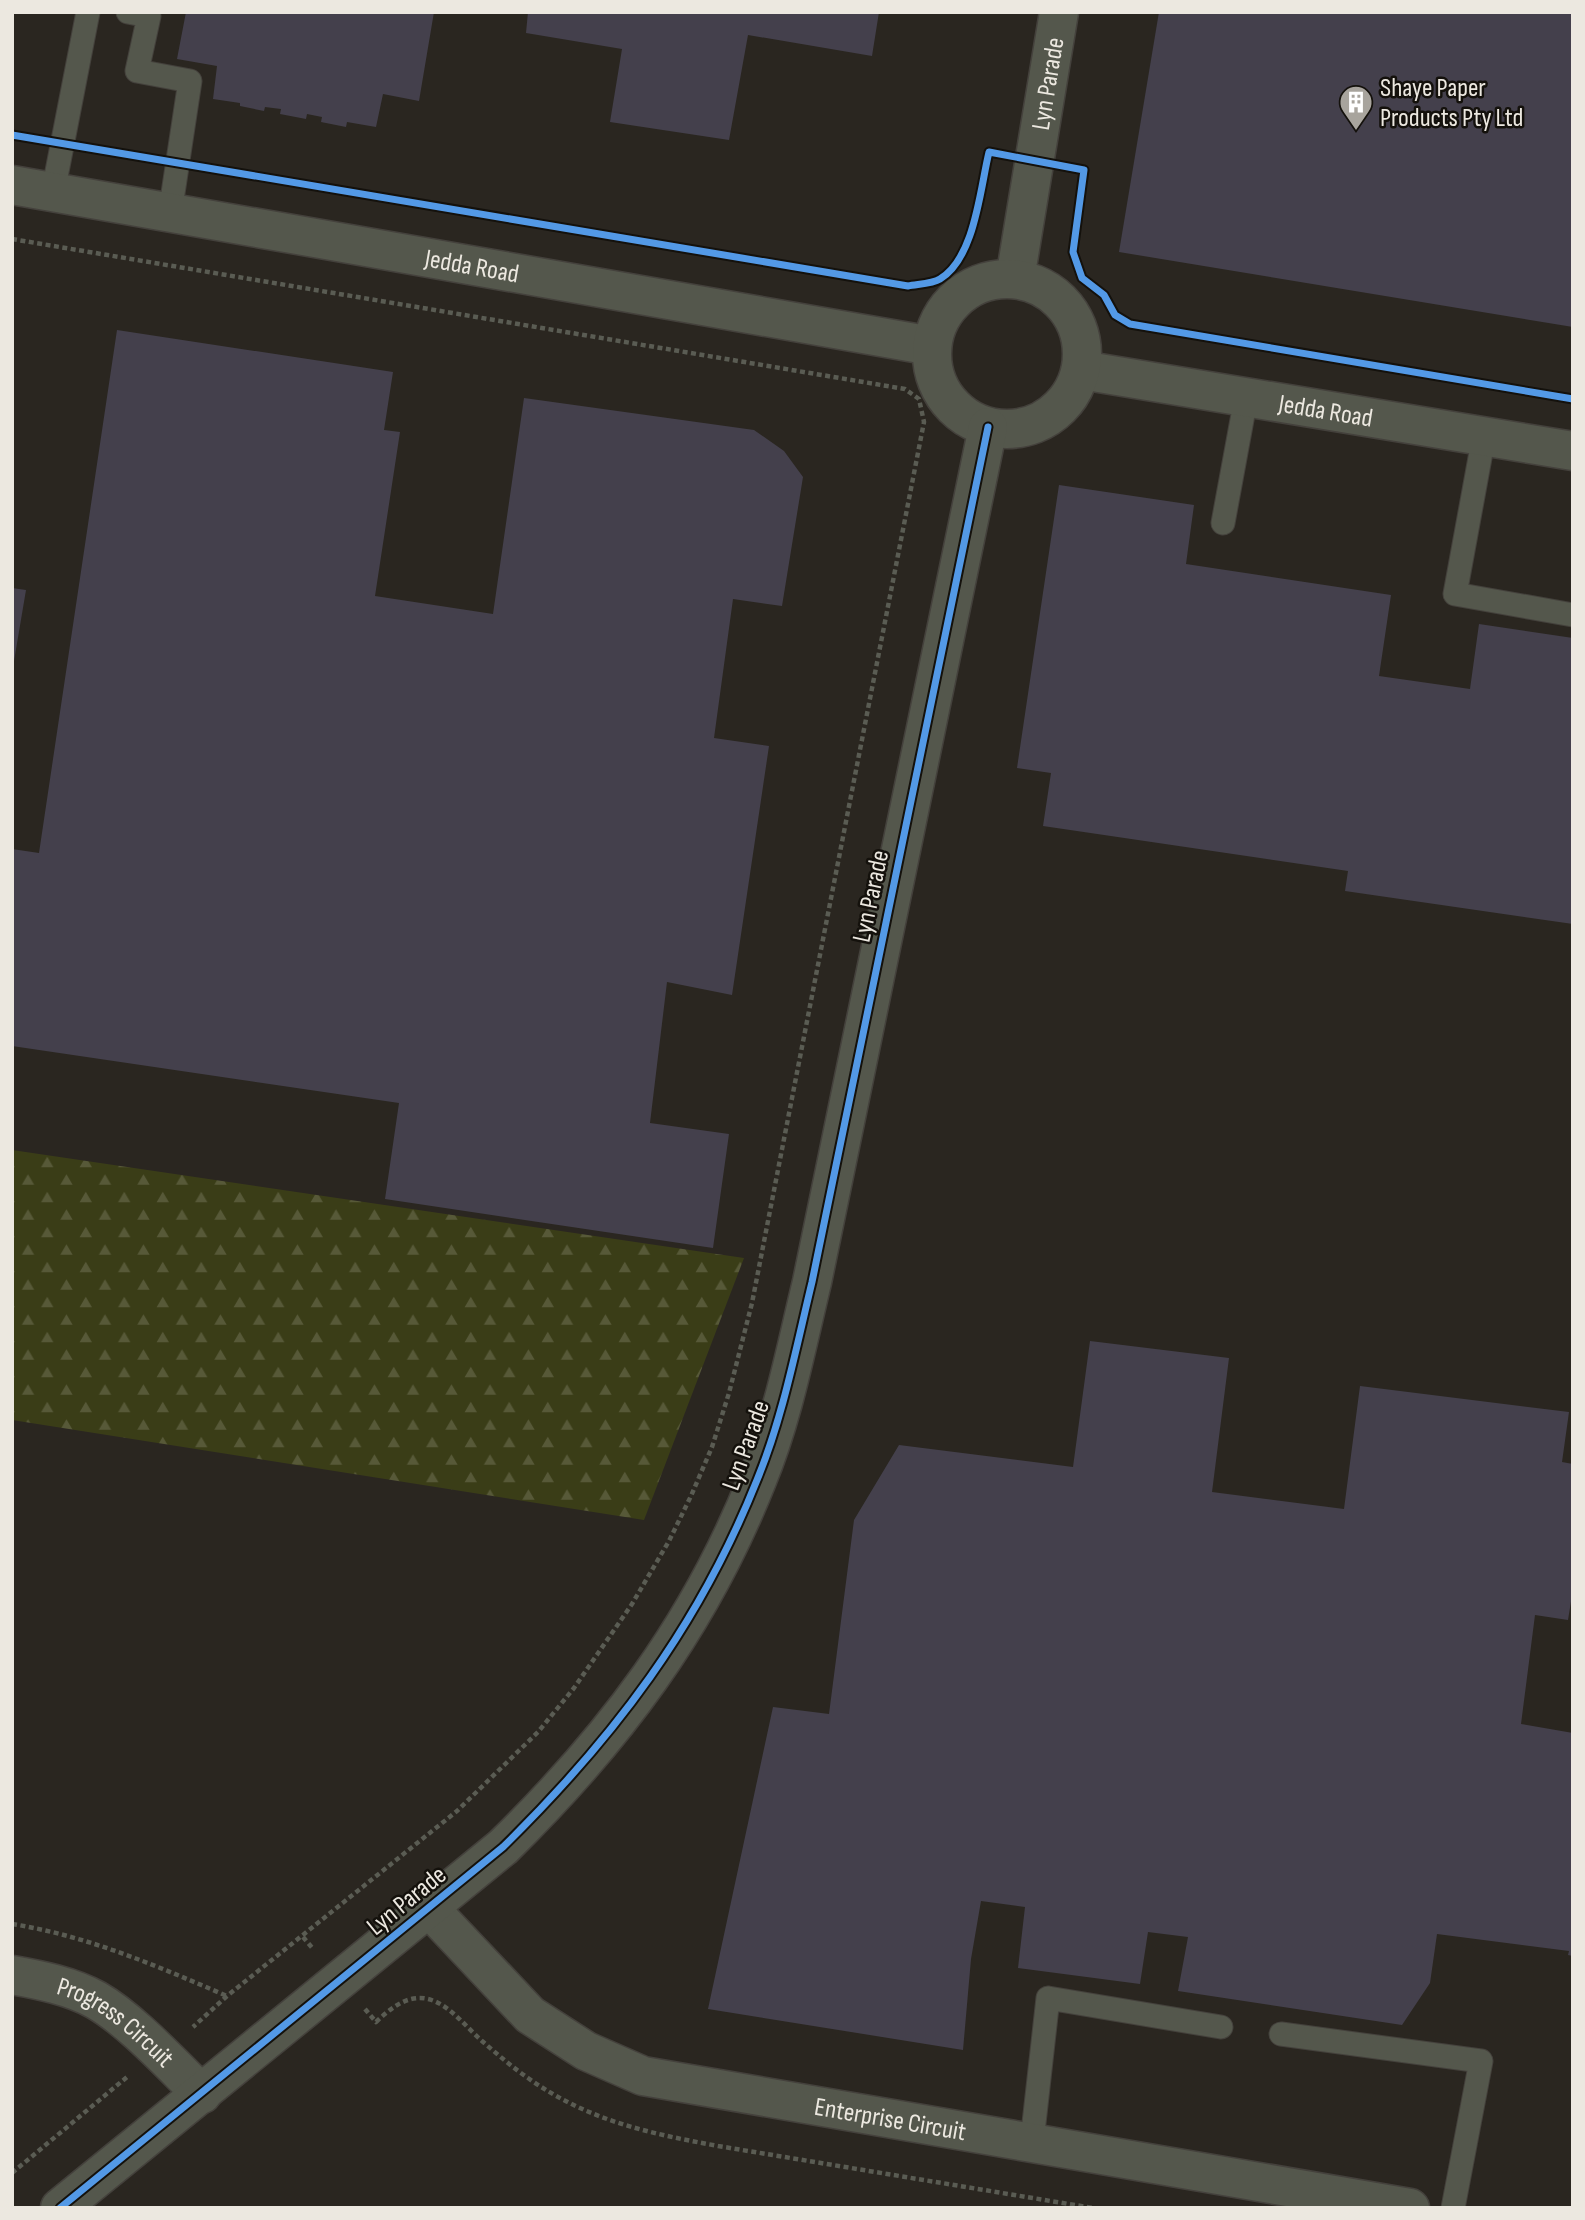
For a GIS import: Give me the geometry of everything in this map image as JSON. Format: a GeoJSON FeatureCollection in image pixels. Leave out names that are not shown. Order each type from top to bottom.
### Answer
{"type":"FeatureCollection","features":[{"type":"Feature","properties":{"kind":"street","name":"Lyn Parade"},"geometry":{"type":"LineString","coordinates":[[1015,279],[1059,12]]}},
{"type":"Feature","properties":{"kind":"street","name":"Jedda Road"},"geometry":{"type":"LineString","coordinates":[[12,185],[932,346]]}},
{"type":"Feature","properties":{"kind":"street"},"geometry":{"type":"LineString","coordinates":[[1015,279],[1040,285],[1060,300],[1075,321],[1082,345],[1081,370],[1072,393],[1056,411],[1035,424],[1012,429],[988,427],[960,412],[939,387],[932,367],[932,346],[938,323],[950,303],[969,288],[991,280],[1015,279]]}},
{"type":"Feature","properties":{"kind":"street","name":"Jedda Road"},"geometry":{"type":"LineString","coordinates":[[1081,370],[1573,451]]}},
{"type":"Feature","properties":{"kind":"street","name":"Lyn Parade"},"geometry":{"type":"LineString","coordinates":[[60,2208],[503,1847],[558,1793],[613,1729],[667,1656],[716,1573],[758,1479],[787,1389],[812,1282],[988,427]]}},
{"type":"Feature","properties":{"kind":"street","name":"Enterprise Circuit"},"geometry":{"type":"LineString","coordinates":[[429,1909],[530,2015],[586,2051],[643,2076],[1410,2208]]}},
{"type":"Feature","properties":{"kind":"street","name":"Progress Circuit"},"geometry":{"type":"LineString","coordinates":[[12,1975],[60,1985],[96,2000],[135,2030],[202,2094]]}},
{"type":"Feature","properties":{"kind":"lane"},"geometry":{"type":"LineString","coordinates":[[53,192],[88,12]]}},
{"type":"Feature","properties":{"kind":"lane"},"geometry":{"type":"LineString","coordinates":[[128,12],[149,16],[137,71],[190,81],[170,213]]}},
{"type":"Feature","properties":{"kind":"lane"},"geometry":{"type":"LineString","coordinates":[[1223,523],[1246,398]]}},
{"type":"Feature","properties":{"kind":"lane"},"geometry":{"type":"LineString","coordinates":[[1484,436],[1455,594],[1573,615]]}},
{"type":"Feature","properties":{"kind":"lane"},"geometry":{"type":"LineString","coordinates":[[1032,2141],[1048,1998],[1221,2027]]}},
{"type":"Feature","properties":{"kind":"lane"},"geometry":{"type":"LineString","coordinates":[[1281,2034],[1482,2061],[1453,2208]]}},
{"type":"Feature","properties":{"kind":"path"},"geometry":{"type":"LineString","coordinates":[[12,239],[905,389],[919,399],[924,422],[752,1303],[712,1447],[669,1541],[632,1604],[574,1688],[538,1732],[457,1811],[12,2172]]}},
{"type":"Feature","properties":{"kind":"path"},"geometry":{"type":"LineString","coordinates":[[12,1924],[95,1942],[227,1996]]}},
{"type":"Feature","properties":{"kind":"green space"},"geometry":{"type":"Polygon","coordinates":[[[12,1150],[744,1258],[644,1520],[12,1420],[12,1150]]]}},
{"type":"Feature","properties":{"kind":"building"},"geometry":{"type":"Polygon","coordinates":[[[186,12],[434,12],[419,101],[383,94],[376,127],[347,122],[346,127],[321,122],[322,117],[307,114],[306,119],[280,114],[281,109],[265,107],[264,111],[240,106],[240,103],[213,99],[217,66],[177,59],[186,12]]]}},
{"type":"Feature","properties":{"kind":"building"},"geometry":{"type":"Polygon","coordinates":[[[528,12],[879,12],[872,56],[748,35],[729,140],[610,122],[622,49],[526,33],[528,12]]]}},
{"type":"Feature","properties":{"kind":"building","name":"Shaye Paper Products Pty Ltd"},"geometry":{"type":"Polygon","coordinates":[[[1159,12],[1573,12],[1573,327],[1119,252],[1159,12]]]}},
{"type":"Feature","properties":{"kind":"building"},"geometry":{"type":"Polygon","coordinates":[[[117,330],[393,372],[384,430],[400,432],[375,596],[493,614],[524,398],[754,430],[784,451],[803,477],[782,606],[733,599],[714,738],[769,746],[732,995],[667,982],[650,1123],[729,1134],[713,1248],[385,1199],[399,1103],[12,1046],[12,849],[39,853],[117,330]]]}},
{"type":"Feature","properties":{"kind":"building"},"geometry":{"type":"Polygon","coordinates":[[[1059,485],[1194,505],[1186,564],[1391,595],[1379,676],[1470,689],[1479,624],[1573,638],[1573,924],[1345,891],[1348,871],[1043,826],[1051,773],[1017,768],[1059,485]]]}},
{"type":"Feature","properties":{"kind":"building"},"geometry":{"type":"Polygon","coordinates":[[[12,588],[26,590],[14,661],[12,660],[12,588]]]}},
{"type":"Feature","properties":{"kind":"building"},"geometry":{"type":"Polygon","coordinates":[[[1090,1341],[1229,1358],[1212,1492],[1344,1509],[1360,1386],[1569,1412],[1562,1462],[1573,1464],[1573,1589],[1568,1620],[1535,1615],[1521,1724],[1573,1733],[1573,1956],[1568,1955],[1569,1951],[1437,1934],[1430,1983],[1402,2025],[1178,1991],[1188,1937],[1148,1932],[1140,1984],[1018,1968],[1025,1907],[981,1901],[971,1959],[963,2050],[708,2009],[773,1707],[829,1714],[854,1520],[899,1445],[1073,1467],[1090,1341]]]}},
{"type":"Feature","properties":{"kind":"cycle path"},"geometry":{"type":"LineString","coordinates":[[12,135],[908,286],[940,279],[952,269],[961,256],[974,222],[989,152],[1084,170],[1073,252],[1082,278],[1104,295],[1115,315],[1130,324],[1573,399]]}},
{"type":"Feature","properties":{"kind":"cycle path"},"geometry":{"type":"LineString","coordinates":[[60,2208],[503,1847],[543,1806],[617,1721],[680,1632],[708,1584],[757,1480],[782,1407],[812,1282],[988,427]]}},
{"type":"Feature","properties":{"kind":"place","name":"Shaye Paper Products Pty Ltd"},"geometry":{"type":"Point","coordinates":[1356,132]}}]}
